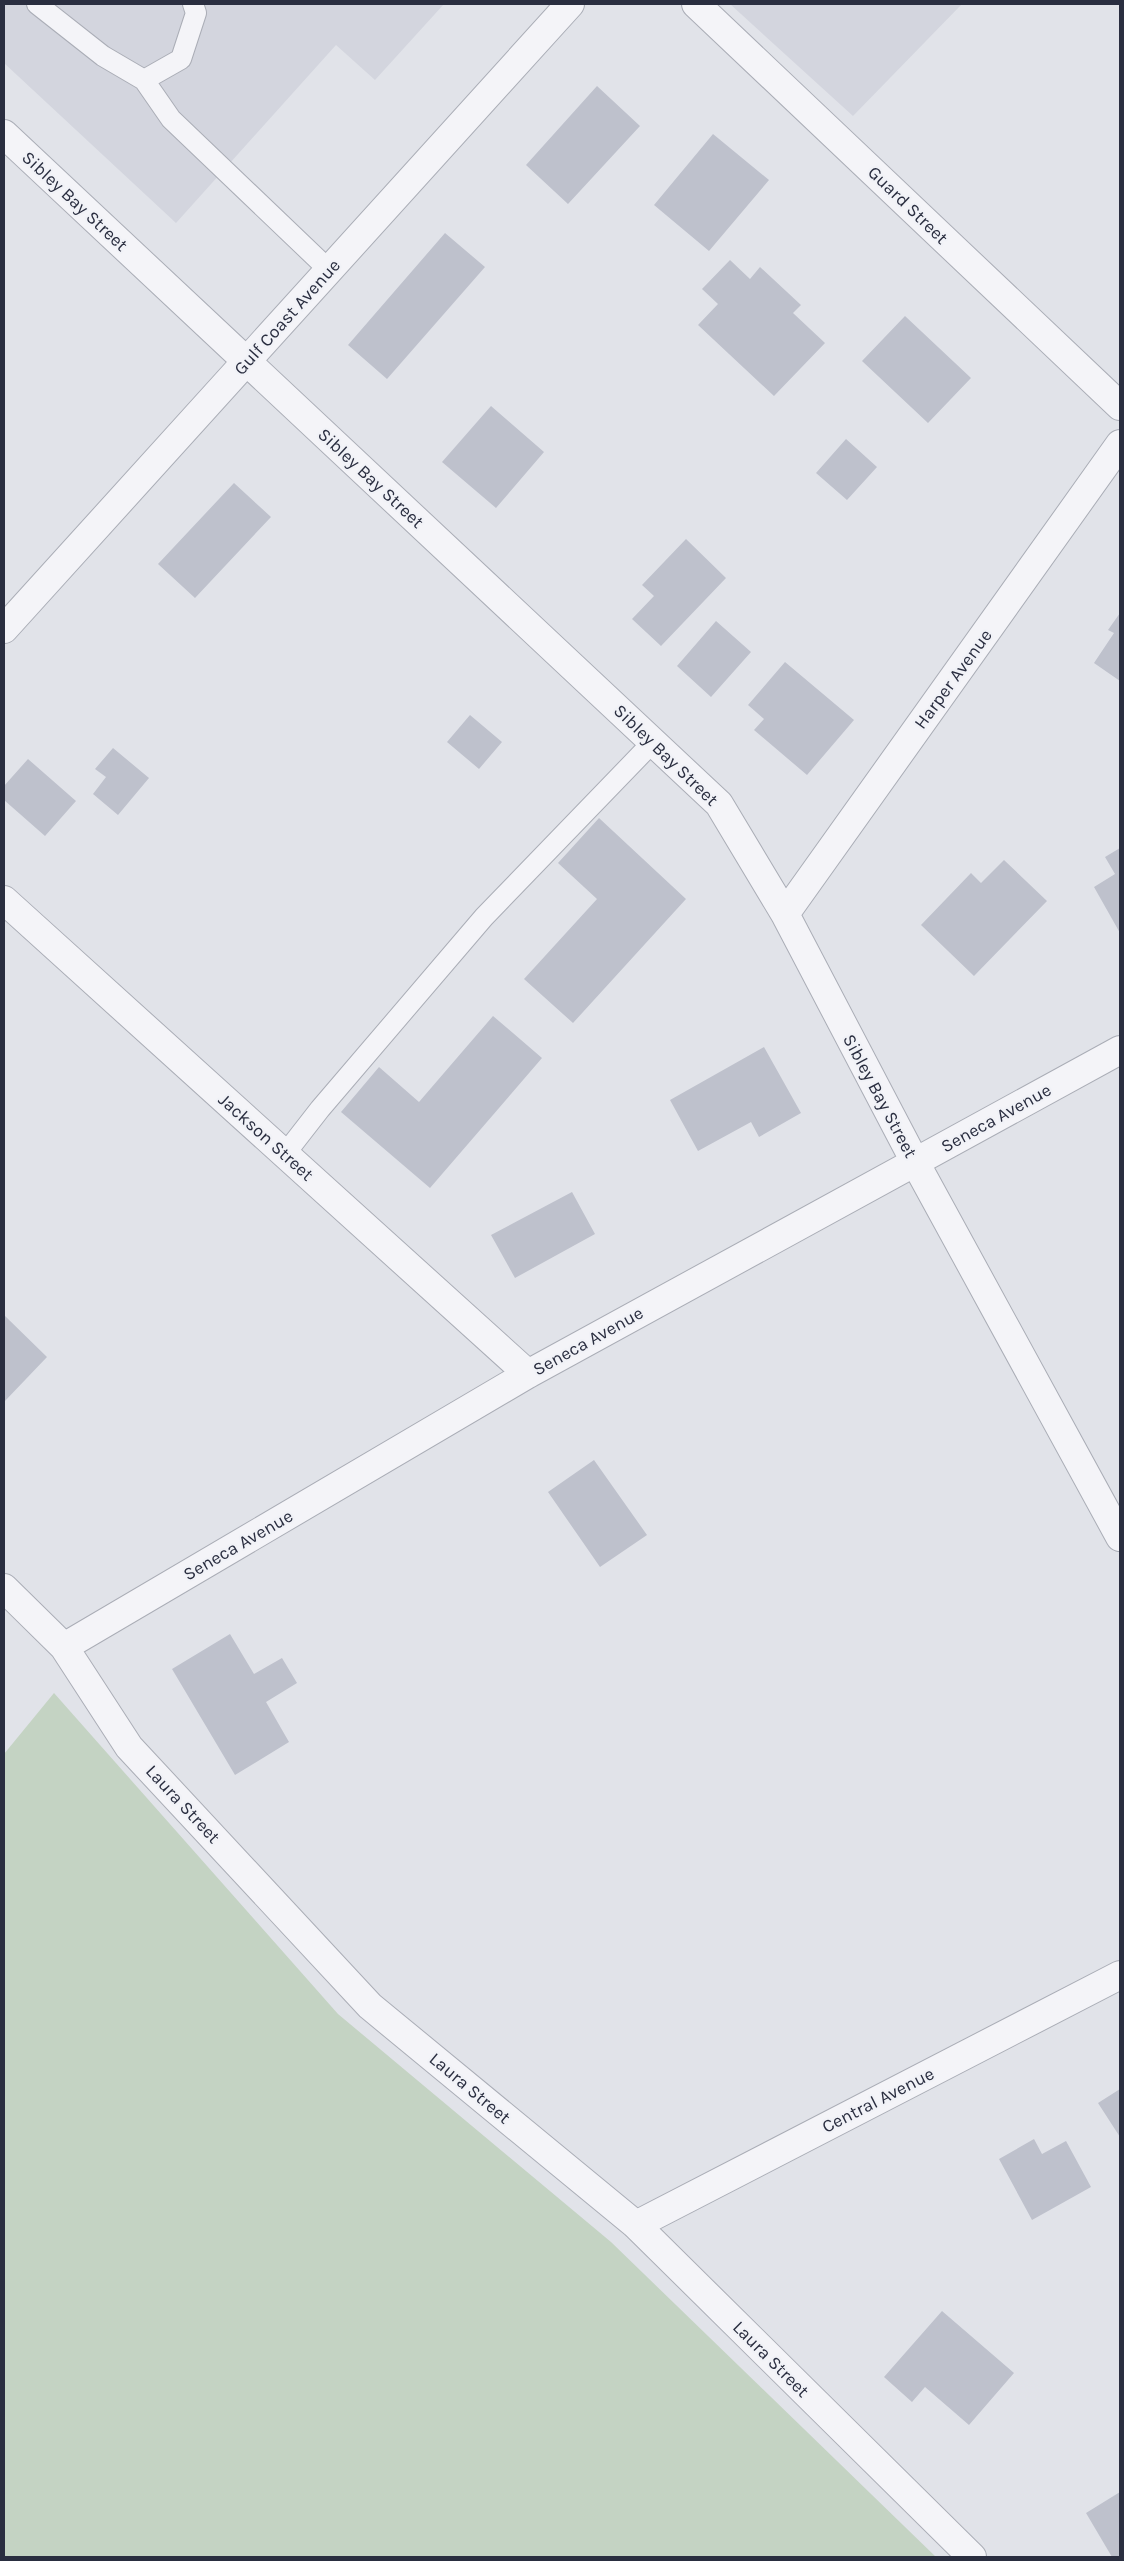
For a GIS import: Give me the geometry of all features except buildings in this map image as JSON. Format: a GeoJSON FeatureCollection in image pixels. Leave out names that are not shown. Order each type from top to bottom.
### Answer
{"type":"FeatureCollection","features":[{"type":"Feature","properties":{"kind":"street","name":"Gulf Coast Avenue"},"geometry":{"type":"LineString","coordinates":[[4,629],[570,4]]}},
{"type":"Feature","properties":{"kind":"street","name":"Guard Street"},"geometry":{"type":"LineString","coordinates":[[696,4],[1120,406]]}},
{"type":"Feature","properties":{"kind":"street","name":"Sibley Bay Street"},"geometry":{"type":"LineString","coordinates":[[4,134],[719,804],[785,914],[915,1162],[1120,1537]]}},
{"type":"Feature","properties":{"kind":"street","name":"Harper Avenue"},"geometry":{"type":"LineString","coordinates":[[785,914],[1120,444]]}},
{"type":"Feature","properties":{"kind":"street","name":"Jackson Street"},"geometry":{"type":"LineString","coordinates":[[4,900],[528,1374]]}},
{"type":"Feature","properties":{"kind":"street","name":"Seneca Avenue"},"geometry":{"type":"LineString","coordinates":[[64,1647],[528,1374],[1120,1050]]}},
{"type":"Feature","properties":{"kind":"street","name":"Laura Street"},"geometry":{"type":"LineString","coordinates":[[4,1588],[64,1647],[129,1746],[370,2006],[636,2225],[972,2557]]}},
{"type":"Feature","properties":{"kind":"street","name":"Central Avenue"},"geometry":{"type":"LineString","coordinates":[[636,2225],[1120,1975]]}},
{"type":"Feature","properties":{"kind":"lane"},"geometry":{"type":"LineString","coordinates":[[38,4],[102,56],[144,80],[171,119],[329,270]]}},
{"type":"Feature","properties":{"kind":"lane"},"geometry":{"type":"LineString","coordinates":[[144,80],[181,59],[196,13],[192,4]]}},
{"type":"Feature","properties":{"kind":"lane"},"geometry":{"type":"LineString","coordinates":[[285,1154],[320,1109],[484,917],[653,742]]}},
{"type":"Feature","properties":{"kind":"shaded area"},"geometry":{"type":"Polygon","coordinates":[[[4,4],[444,4],[375,80],[336,45],[176,223],[4,63],[4,4]]]}},
{"type":"Feature","properties":{"kind":"shaded area"},"geometry":{"type":"Polygon","coordinates":[[[730,4],[962,4],[853,116],[730,4]]]}},
{"type":"Feature","properties":{"kind":"green space"},"geometry":{"type":"Polygon","coordinates":[[[54,1693],[338,2014],[611,2242],[936,2557],[4,2557],[4,1754],[54,1693]]]}}]}
